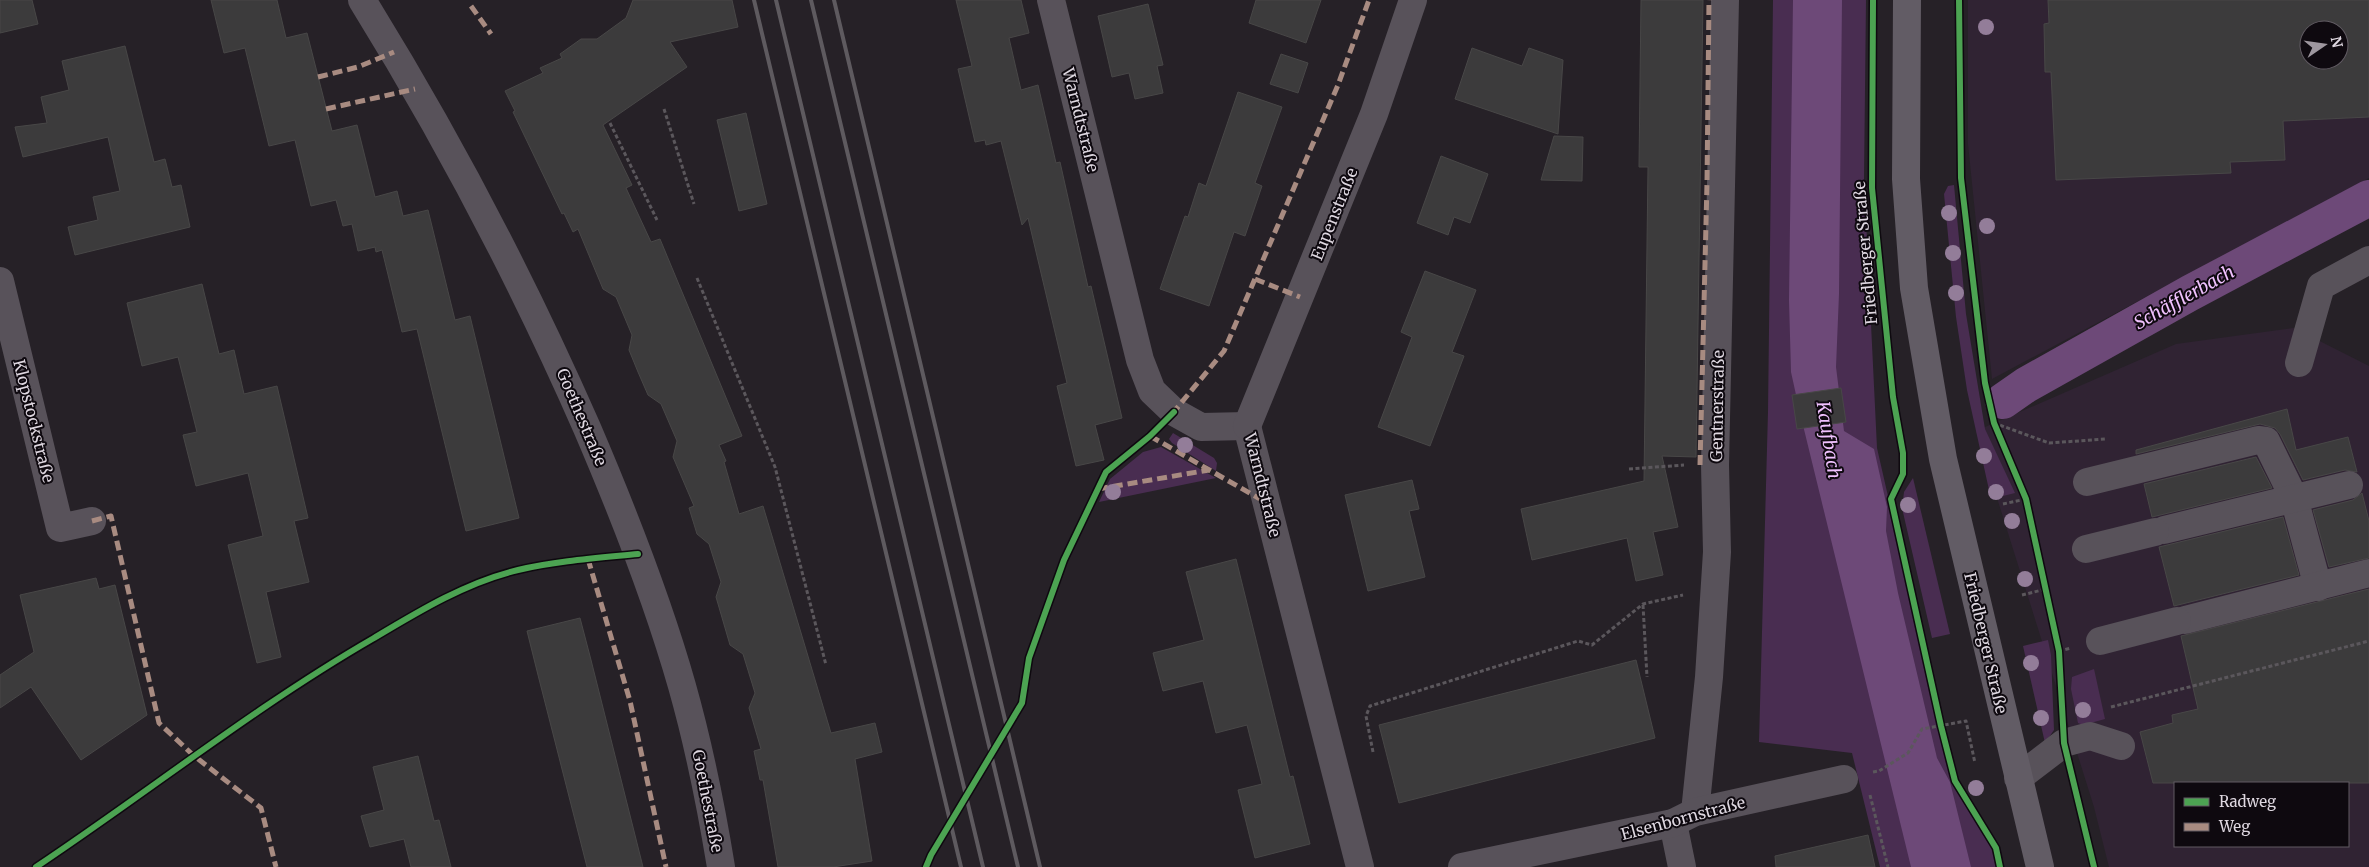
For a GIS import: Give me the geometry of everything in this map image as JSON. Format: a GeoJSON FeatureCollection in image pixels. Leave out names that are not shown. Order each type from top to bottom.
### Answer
{"type":"FeatureCollection","features":[{"type":"Feature","properties":{"kind":"main road","name":"Friedberger Straße"},"geometry":{"type":"LineString","coordinates":[[1907,0],[1906,180],[1914,288],[1943,459],[2040,867]]}},
{"type":"Feature","properties":{"kind":"street","name":"Goethestraße"},"geometry":{"type":"LineString","coordinates":[[362,0],[399,60],[484,211],[553,353],[600,459],[638,554],[682,687],[701,762],[721,867]]}},
{"type":"Feature","properties":{"kind":"street","name":"Warndtstraße"},"geometry":{"type":"LineString","coordinates":[[1051,0],[1140,360],[1152,390],[1174,412],[1201,427],[1248,426],[1360,867]]}},
{"type":"Feature","properties":{"kind":"street","name":"Eupenstraße"},"geometry":{"type":"LineString","coordinates":[[1248,426],[1374,114],[1413,0]]}},
{"type":"Feature","properties":{"kind":"street","name":"Gentnerstraße"},"geometry":{"type":"LineString","coordinates":[[1682,867],[1684,818],[1709,677],[1717,552],[1715,465],[1725,0]]}},
{"type":"Feature","properties":{"kind":"street"},"geometry":{"type":"LineString","coordinates":[[2299,363],[2321,286],[2369,260]]}},
{"type":"Feature","properties":{"kind":"street","name":"Klopstockstraße"},"geometry":{"type":"LineString","coordinates":[[0,281],[60,528],[92,521]]}},
{"type":"Feature","properties":{"kind":"street"},"geometry":{"type":"LineString","coordinates":[[2087,482],[2262,440],[2269,444],[2294,498],[2318,586]]}},
{"type":"Feature","properties":{"kind":"street"},"geometry":{"type":"LineString","coordinates":[[2086,550],[2349,485]]}},
{"type":"Feature","properties":{"kind":"street"},"geometry":{"type":"LineString","coordinates":[[2100,641],[2369,573]]}},
{"type":"Feature","properties":{"kind":"street"},"geometry":{"type":"LineString","coordinates":[[2018,778],[2064,743],[2090,736],[2122,746]]}},
{"type":"Feature","properties":{"kind":"street","name":"Elsenbornstraße"},"geometry":{"type":"LineString","coordinates":[[1462,867],[1684,818],[1844,779]]}},
{"type":"Feature","properties":{"kind":"path"},"geometry":{"type":"LineString","coordinates":[[664,109],[694,204]]}},
{"type":"Feature","properties":{"kind":"path"},"geometry":{"type":"LineString","coordinates":[[610,123],[657,220]]}},
{"type":"Feature","properties":{"kind":"path"},"geometry":{"type":"LineString","coordinates":[[698,278],[775,467],[826,665]]}},
{"type":"Feature","properties":{"kind":"path"},"geometry":{"type":"LineString","coordinates":[[1994,423],[2049,443],[2106,439]]}},
{"type":"Feature","properties":{"kind":"path"},"geometry":{"type":"LineString","coordinates":[[1629,469],[1715,465]]}},
{"type":"Feature","properties":{"kind":"path"},"geometry":{"type":"LineString","coordinates":[[2003,504],[2026,499]]}},
{"type":"Feature","properties":{"kind":"path"},"geometry":{"type":"LineString","coordinates":[[2022,595],[2046,589]]}},
{"type":"Feature","properties":{"kind":"path"},"geometry":{"type":"LineString","coordinates":[[1373,752],[1366,716],[1370,706],[1578,641],[1592,645],[1643,604],[1684,594]]}},
{"type":"Feature","properties":{"kind":"path"},"geometry":{"type":"LineString","coordinates":[[1643,604],[1647,676]]}},
{"type":"Feature","properties":{"kind":"path"},"geometry":{"type":"LineString","coordinates":[[2111,707],[2369,641]]}},
{"type":"Feature","properties":{"kind":"path"},"geometry":{"type":"LineString","coordinates":[[1879,771],[1908,754],[1922,729],[1966,721],[1975,763]]}},
{"type":"Feature","properties":{"kind":"path"},"geometry":{"type":"LineString","coordinates":[[1844,779],[1865,774],[1888,867]]}},
{"type":"Feature","properties":{"kind":"shaded area"},"geometry":{"type":"Polygon","coordinates":[[[1773,0],[1866,0],[1864,179],[1877,448],[1953,781],[1993,849],[1997,867],[1880,867],[1852,753],[1759,742],[1768,412],[1773,0]]]}},
{"type":"Feature","properties":{"kind":"shaded area"},"geometry":{"type":"Polygon","coordinates":[[[1968,0],[2369,0],[2369,178],[1992,379],[1968,144],[1968,0]]]}},
{"type":"Feature","properties":{"kind":"shaded area"},"geometry":{"type":"Polygon","coordinates":[[[1954,185],[1966,314],[1985,429],[2015,493],[1991,499],[1967,390],[1956,317],[1944,194],[1948,186],[1954,185]]]}},
{"type":"Feature","properties":{"kind":"shaded area"},"geometry":{"type":"Polygon","coordinates":[[[2294,328],[2369,366],[2369,867],[2109,867],[2094,807],[1976,431],[2176,344],[2294,328]]]}},
{"type":"Feature","properties":{"kind":"shaded area"},"geometry":{"type":"Polygon","coordinates":[[[1173,433],[1214,458],[1217,463],[1216,471],[1172,443],[1169,439],[1173,433]]]}},
{"type":"Feature","properties":{"kind":"shaded area"},"geometry":{"type":"Polygon","coordinates":[[[1161,447],[1216,478],[1099,502],[1110,479],[1143,452],[1161,447]]]}},
{"type":"Feature","properties":{"kind":"shaded area"},"geometry":{"type":"Polygon","coordinates":[[[1913,478],[1950,634],[1932,638],[1902,508],[1904,492],[1913,478]]]}},
{"type":"Feature","properties":{"kind":"shaded area"},"geometry":{"type":"Polygon","coordinates":[[[2048,640],[2051,655],[2054,730],[2045,743],[2023,646],[2048,640]]]}},
{"type":"Feature","properties":{"kind":"shaded area"},"geometry":{"type":"Polygon","coordinates":[[[2094,669],[2105,719],[2083,725],[2078,723],[2071,689],[2072,677],[2094,669]]]}},
{"type":"Feature","properties":{"kind":"water","name":"Kaufbach"},"geometry":{"type":"Polygon","coordinates":[[[1793,0],[1842,0],[1839,294],[1836,367],[1844,431],[1874,449],[1887,507],[1886,531],[1898,593],[1937,758],[1950,782],[1971,867],[1911,867],[1791,372],[1789,300],[1793,0]]]}},
{"type":"Feature","properties":{"kind":"building"},"geometry":{"type":"Polygon","coordinates":[[[0,0],[32,0],[38,24],[0,33],[0,0]]]}},
{"type":"Feature","properties":{"kind":"building"},"geometry":{"type":"Polygon","coordinates":[[[211,0],[277,0],[286,38],[307,33],[332,131],[357,125],[375,197],[397,191],[403,216],[428,210],[455,320],[470,316],[519,518],[466,531],[417,329],[402,332],[382,250],[376,252],[375,247],[358,251],[352,224],[343,226],[336,200],[311,206],[295,140],[269,146],[245,48],[224,53],[211,0]]]}},
{"type":"Feature","properties":{"kind":"building"},"geometry":{"type":"Polygon","coordinates":[[[633,0],[732,0],[738,27],[670,42],[687,67],[603,125],[632,185],[626,188],[651,242],[660,239],[742,436],[719,445],[726,461],[724,462],[739,514],[763,506],[831,733],[875,723],[882,752],[855,759],[872,861],[833,867],[778,867],[763,780],[760,780],[754,751],[761,749],[749,708],[755,693],[743,654],[730,645],[716,597],[721,582],[709,544],[697,534],[689,508],[694,506],[673,457],[677,441],[661,404],[648,395],[638,372],[629,350],[632,335],[616,297],[603,289],[578,229],[573,232],[564,213],[562,214],[513,112],[515,111],[505,91],[543,73],[540,68],[562,58],[560,54],[581,39],[597,39],[626,18],[633,0]]]}},
{"type":"Feature","properties":{"kind":"building"},"geometry":{"type":"Polygon","coordinates":[[[956,0],[1021,0],[1029,33],[1009,38],[1021,90],[1038,85],[1056,163],[1060,162],[1088,287],[1091,286],[1122,418],[1095,425],[1104,460],[1076,466],[1057,386],[1067,383],[1028,218],[1022,225],[1001,141],[986,145],[985,140],[975,142],[958,69],[972,66],[956,0]]]}},
{"type":"Feature","properties":{"kind":"building"},"geometry":{"type":"Polygon","coordinates":[[[1256,0],[1321,0],[1306,43],[1249,23],[1256,0]]]}},
{"type":"Feature","properties":{"kind":"building"},"geometry":{"type":"Polygon","coordinates":[[[1641,0],[1703,0],[1696,457],[1662,456],[1678,527],[1653,532],[1663,575],[1636,581],[1627,538],[1532,560],[1521,509],[1644,481],[1648,167],[1639,167],[1641,0]]]}},
{"type":"Feature","properties":{"kind":"building"},"geometry":{"type":"Polygon","coordinates":[[[2048,0],[2369,0],[2369,117],[2283,121],[2285,160],[2230,162],[2231,173],[2056,180],[2051,72],[2045,72],[2044,24],[2049,23],[2048,0]]]}},
{"type":"Feature","properties":{"kind":"building"},"geometry":{"type":"Polygon","coordinates":[[[1148,4],[1163,65],[1157,66],[1163,93],[1135,99],[1129,73],[1112,77],[1098,16],[1148,4]]]}},
{"type":"Feature","properties":{"kind":"building"},"geometry":{"type":"Polygon","coordinates":[[[125,46],[154,162],[165,159],[172,187],[181,185],[190,227],[75,255],[68,227],[98,220],[93,197],[120,191],[108,137],[23,157],[15,127],[47,123],[41,97],[69,90],[62,61],[125,46]]]}},
{"type":"Feature","properties":{"kind":"building"},"geometry":{"type":"Polygon","coordinates":[[[1472,48],[1522,66],[1529,48],[1563,60],[1558,134],[1455,99],[1472,48]]]}},
{"type":"Feature","properties":{"kind":"building"},"geometry":{"type":"Polygon","coordinates":[[[1281,54],[1308,63],[1298,93],[1270,84],[1281,54]]]}},
{"type":"Feature","properties":{"kind":"building"},"geometry":{"type":"Polygon","coordinates":[[[1238,92],[1282,107],[1255,183],[1262,186],[1245,236],[1234,232],[1209,306],[1160,289],[1185,216],[1188,217],[1199,183],[1206,186],[1238,92]]]}},
{"type":"Feature","properties":{"kind":"building"},"geometry":{"type":"Polygon","coordinates":[[[746,113],[767,204],[739,211],[717,120],[746,113]]]}},
{"type":"Feature","properties":{"kind":"building"},"geometry":{"type":"Polygon","coordinates":[[[1554,136],[1583,137],[1582,181],[1541,180],[1554,136]]]}},
{"type":"Feature","properties":{"kind":"building"},"geometry":{"type":"Polygon","coordinates":[[[1441,156],[1488,174],[1470,223],[1454,217],[1448,235],[1417,223],[1441,156]]]}},
{"type":"Feature","properties":{"kind":"building"},"geometry":{"type":"Polygon","coordinates":[[[1425,271],[1476,290],[1452,352],[1464,356],[1430,446],[1378,427],[1412,337],[1401,332],[1425,271]]]}},
{"type":"Feature","properties":{"kind":"building"},"geometry":{"type":"Polygon","coordinates":[[[202,284],[219,354],[234,350],[244,394],[277,386],[308,518],[294,521],[309,582],[266,592],[281,657],[257,663],[228,545],[263,536],[248,473],[196,486],[183,435],[197,432],[178,357],[142,366],[127,303],[202,284]]]}},
{"type":"Feature","properties":{"kind":"building"},"geometry":{"type":"Polygon","coordinates":[[[1841,388],[1846,422],[1797,429],[1792,395],[1841,388]]]}},
{"type":"Feature","properties":{"kind":"building"},"geometry":{"type":"Polygon","coordinates":[[[2287,409],[2296,450],[2348,437],[2357,472],[2345,470],[2303,480],[2280,434],[2275,428],[2260,424],[2136,454],[2136,450],[2287,409]]]}},
{"type":"Feature","properties":{"kind":"building"},"geometry":{"type":"Polygon","coordinates":[[[2256,457],[2272,488],[2152,517],[2144,484],[2256,457]]]}},
{"type":"Feature","properties":{"kind":"building"},"geometry":{"type":"Polygon","coordinates":[[[1412,480],[1419,509],[1409,511],[1425,577],[1368,591],[1345,495],[1412,480]]]}},
{"type":"Feature","properties":{"kind":"building"},"geometry":{"type":"Polygon","coordinates":[[[2362,493],[2369,521],[2369,558],[2329,567],[2313,510],[2353,500],[2362,493]]]}},
{"type":"Feature","properties":{"kind":"building"},"geometry":{"type":"Polygon","coordinates":[[[2283,517],[2299,575],[2174,606],[2159,547],[2283,517]]]}},
{"type":"Feature","properties":{"kind":"building"},"geometry":{"type":"Polygon","coordinates":[[[1236,559],[1290,777],[1293,776],[1310,844],[1255,858],[1238,790],[1262,784],[1247,725],[1216,733],[1203,681],[1163,691],[1153,653],[1204,640],[1186,572],[1236,559]]]}},
{"type":"Feature","properties":{"kind":"building"},"geometry":{"type":"Polygon","coordinates":[[[96,578],[99,589],[115,585],[147,715],[81,760],[31,687],[0,708],[0,675],[34,652],[20,595],[96,578]]]}},
{"type":"Feature","properties":{"kind":"building"},"geometry":{"type":"Polygon","coordinates":[[[2369,589],[2369,783],[2153,783],[2140,732],[2173,723],[2172,715],[2198,709],[2181,636],[2369,589]]]}},
{"type":"Feature","properties":{"kind":"building"},"geometry":{"type":"Polygon","coordinates":[[[580,618],[643,867],[587,867],[538,675],[527,631],[580,618]]]}},
{"type":"Feature","properties":{"kind":"building"},"geometry":{"type":"Polygon","coordinates":[[[1636,660],[1655,738],[1399,803],[1379,725],[1636,660]]]}},
{"type":"Feature","properties":{"kind":"building"},"geometry":{"type":"Polygon","coordinates":[[[418,756],[434,821],[439,820],[451,867],[411,867],[404,839],[370,847],[361,816],[384,810],[373,767],[418,756]]]}},
{"type":"Feature","properties":{"kind":"building"},"geometry":{"type":"Polygon","coordinates":[[[1868,835],[1875,867],[1776,867],[1775,856],[1868,835]]]}},
{"type":"Feature","properties":{"kind":"waterway","name":"Schäfflerbach"},"geometry":{"type":"LineString","coordinates":[[2003,401],[2026,385],[2190,293],[2369,198]]}},
{"type":"Feature","properties":{"kind":"railway"},"geometry":{"type":"LineString","coordinates":[[754,0],[961,867]]}},
{"type":"Feature","properties":{"kind":"railway"},"geometry":{"type":"LineString","coordinates":[[776,0],[983,867]]}},
{"type":"Feature","properties":{"kind":"railway"},"geometry":{"type":"LineString","coordinates":[[811,0],[1018,867]]}},
{"type":"Feature","properties":{"kind":"railway"},"geometry":{"type":"LineString","coordinates":[[834,0],[1040,867]]}},
{"type":"Feature","properties":{"kind":"marked path"},"geometry":{"type":"LineString","coordinates":[[1172,414],[1224,351],[1338,85],[1369,0]]}},
{"type":"Feature","properties":{"kind":"marked path"},"geometry":{"type":"LineString","coordinates":[[1700,465],[1707,183],[1709,0]]}},
{"type":"Feature","properties":{"kind":"marked path"},"geometry":{"type":"LineString","coordinates":[[471,6],[491,34]]}},
{"type":"Feature","properties":{"kind":"marked path"},"geometry":{"type":"LineString","coordinates":[[318,77],[358,67],[394,52]]}},
{"type":"Feature","properties":{"kind":"marked path"},"geometry":{"type":"LineString","coordinates":[[326,109],[415,89]]}},
{"type":"Feature","properties":{"kind":"marked path"},"geometry":{"type":"LineString","coordinates":[[1255,279],[1300,297]]}},
{"type":"Feature","properties":{"kind":"marked path"},"geometry":{"type":"LineString","coordinates":[[1150,436],[1267,503]]}},
{"type":"Feature","properties":{"kind":"marked path"},"geometry":{"type":"LineString","coordinates":[[1098,489],[1209,470]]}},
{"type":"Feature","properties":{"kind":"marked path"},"geometry":{"type":"LineString","coordinates":[[92,521],[111,516],[159,723],[193,755],[261,808],[276,867]]}},
{"type":"Feature","properties":{"kind":"marked path"},"geometry":{"type":"LineString","coordinates":[[588,559],[630,701],[666,867]]}},
{"type":"Feature","properties":{"kind":"cycle path"},"geometry":{"type":"LineString","coordinates":[[1873,0],[1872,188],[1893,397],[1903,453],[1903,474],[1891,499],[1955,781],[1996,848],[2000,867]]}},
{"type":"Feature","properties":{"kind":"cycle path"},"geometry":{"type":"LineString","coordinates":[[1959,0],[1961,178],[1985,383],[1994,423],[2026,499],[2059,651],[2064,743],[2094,867]]}},
{"type":"Feature","properties":{"kind":"cycle path"},"geometry":{"type":"LineString","coordinates":[[926,867],[931,855],[1022,703],[1029,658],[1064,560],[1106,472],[1150,436],[1174,412]]}},
{"type":"Feature","properties":{"kind":"cycle path"},"geometry":{"type":"LineString","coordinates":[[36,867],[287,692],[330,664],[444,598],[480,582],[518,570],[562,562],[638,554]]}}]}
